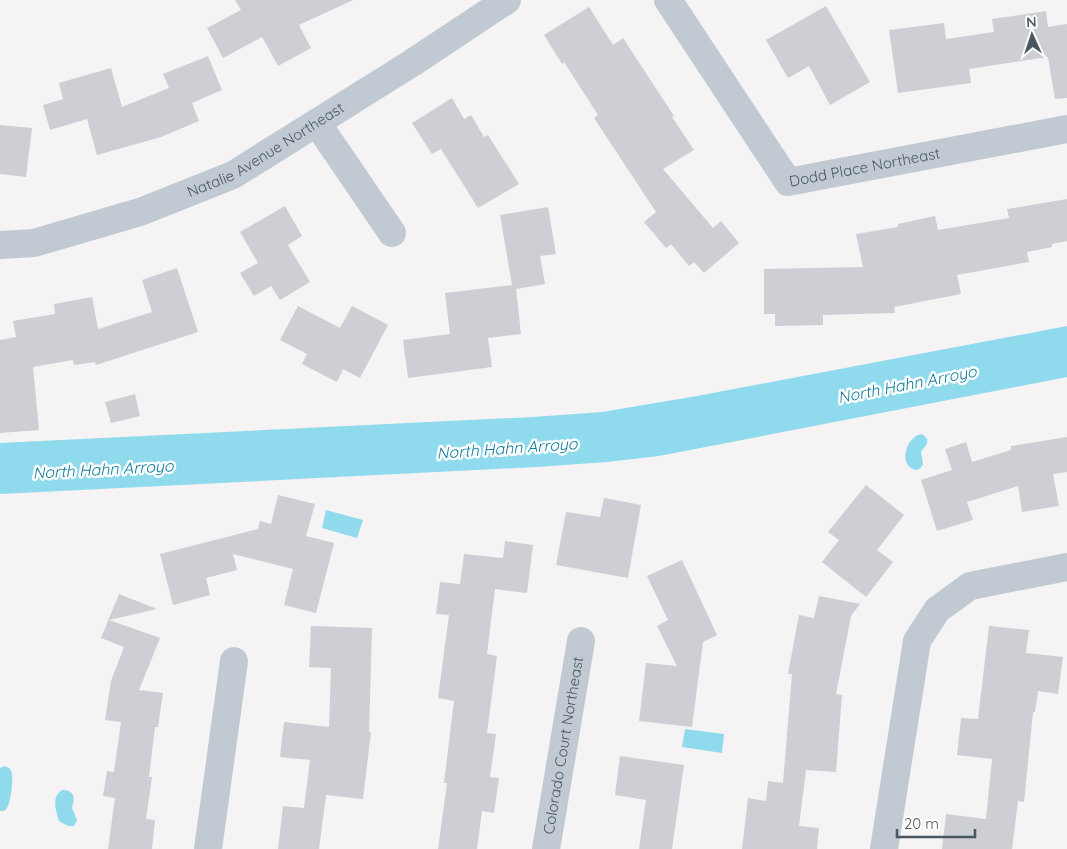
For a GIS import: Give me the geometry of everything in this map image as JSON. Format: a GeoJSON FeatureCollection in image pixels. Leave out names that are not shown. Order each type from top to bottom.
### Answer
{"type":"FeatureCollection","features":[{"type":"Feature","properties":{"kind":"street","name":"Natalie Avenue Northeast"},"geometry":{"type":"LineString","coordinates":[[0,245],[34,243],[149,208],[233,175],[412,63],[507,0]]}},
{"type":"Feature","properties":{"kind":"street","name":"Dodd Place Northeast"},"geometry":{"type":"LineString","coordinates":[[668,0],[788,182],[1067,129]]}},
{"type":"Feature","properties":{"kind":"street"},"geometry":{"type":"LineString","coordinates":[[317,122],[392,233]]}},
{"type":"Feature","properties":{"kind":"street"},"geometry":{"type":"LineString","coordinates":[[884,849],[917,641],[936,610],[970,586],[1067,567]]}},
{"type":"Feature","properties":{"kind":"street","name":"Colorado Court Northeast"},"geometry":{"type":"LineString","coordinates":[[546,849],[581,641]]}},
{"type":"Feature","properties":{"kind":"street"},"geometry":{"type":"LineString","coordinates":[[208,849],[234,661]]}},
{"type":"Feature","properties":{"kind":"water","name":"North Hahn Arroyo"},"geometry":{"type":"Polygon","coordinates":[[[1067,326],[1067,377],[659,456],[537,467],[0,494],[0,443],[602,412],[697,396],[1067,326]]]}},
{"type":"Feature","properties":{"kind":"water"},"geometry":{"type":"Polygon","coordinates":[[[922,434],[927,441],[921,452],[923,465],[918,470],[911,468],[907,464],[906,452],[911,440],[922,434]]]}},
{"type":"Feature","properties":{"kind":"water"},"geometry":{"type":"Polygon","coordinates":[[[326,510],[363,520],[357,538],[322,528],[326,510]]]}},
{"type":"Feature","properties":{"kind":"water"},"geometry":{"type":"Polygon","coordinates":[[[685,729],[724,734],[722,753],[682,747],[685,729]]]}},
{"type":"Feature","properties":{"kind":"water"},"geometry":{"type":"Polygon","coordinates":[[[5,766],[11,771],[12,790],[7,808],[4,811],[0,811],[0,768],[5,766]]]}},
{"type":"Feature","properties":{"kind":"water"},"geometry":{"type":"Polygon","coordinates":[[[62,790],[69,791],[73,795],[72,808],[77,820],[74,826],[68,826],[59,821],[55,800],[62,790]]]}},
{"type":"Feature","properties":{"kind":"building"},"geometry":{"type":"Polygon","coordinates":[[[235,0],[353,0],[299,25],[311,48],[278,66],[262,37],[223,58],[207,28],[241,10],[235,0]]]}},
{"type":"Feature","properties":{"kind":"building"},"geometry":{"type":"Polygon","coordinates":[[[826,6],[870,82],[830,105],[809,66],[788,78],[766,40],[826,6]]]}},
{"type":"Feature","properties":{"kind":"building"},"geometry":{"type":"Polygon","coordinates":[[[589,7],[613,45],[623,38],[694,150],[663,169],[713,228],[721,221],[739,243],[704,273],[694,262],[689,266],[671,244],[666,248],[644,222],[656,212],[594,118],[598,115],[544,35],[589,7]]]}},
{"type":"Feature","properties":{"kind":"building"},"geometry":{"type":"Polygon","coordinates":[[[1046,11],[1048,27],[1067,24],[1067,98],[1055,99],[1048,57],[969,69],[971,83],[898,93],[889,30],[944,23],[946,39],[994,32],[992,19],[1046,11]]]}},
{"type":"Feature","properties":{"kind":"building"},"geometry":{"type":"Polygon","coordinates":[[[208,56],[222,90],[192,103],[199,121],[161,137],[97,155],[87,119],[50,130],[43,105],[63,99],[59,83],[111,68],[122,107],[169,88],[163,74],[208,56]]]}},
{"type":"Feature","properties":{"kind":"building"},"geometry":{"type":"Polygon","coordinates":[[[452,98],[464,119],[471,115],[484,137],[488,135],[519,184],[478,208],[441,149],[432,154],[412,123],[452,98]]]}},
{"type":"Feature","properties":{"kind":"building"},"geometry":{"type":"Polygon","coordinates":[[[0,125],[32,128],[26,177],[0,174],[0,125]]]}},
{"type":"Feature","properties":{"kind":"building"},"geometry":{"type":"Polygon","coordinates":[[[1067,199],[1067,241],[1052,244],[1052,247],[1027,252],[1029,262],[957,275],[961,294],[894,307],[895,313],[823,315],[823,325],[775,326],[775,314],[764,314],[764,269],[863,267],[856,234],[898,227],[898,224],[935,216],[938,230],[1009,218],[1007,209],[1067,199]]]}},
{"type":"Feature","properties":{"kind":"building"},"geometry":{"type":"Polygon","coordinates":[[[285,206],[302,236],[288,245],[310,282],[280,300],[271,286],[254,296],[240,273],[258,263],[240,232],[285,206]]]}},
{"type":"Feature","properties":{"kind":"building"},"geometry":{"type":"Polygon","coordinates":[[[548,207],[556,254],[540,256],[545,284],[516,289],[521,334],[488,338],[492,367],[408,378],[403,340],[450,334],[445,293],[512,285],[500,215],[548,207]]]}},
{"type":"Feature","properties":{"kind":"building"},"geometry":{"type":"Polygon","coordinates":[[[177,268],[198,332],[96,365],[95,362],[74,365],[73,360],[33,367],[39,430],[0,433],[0,340],[16,337],[13,321],[55,314],[54,304],[92,297],[98,329],[152,312],[142,280],[177,268]]]}},
{"type":"Feature","properties":{"kind":"building"},"geometry":{"type":"Polygon","coordinates":[[[298,306],[340,328],[352,306],[388,325],[360,378],[343,369],[337,382],[302,364],[307,354],[280,340],[298,306]]]}},
{"type":"Feature","properties":{"kind":"building"},"geometry":{"type":"Polygon","coordinates":[[[135,394],[140,416],[111,423],[105,402],[135,394]]]}},
{"type":"Feature","properties":{"kind":"building"},"geometry":{"type":"Polygon","coordinates":[[[1067,437],[1067,472],[1053,474],[1059,506],[1022,512],[1018,486],[967,502],[973,520],[937,531],[921,480],[952,470],[945,449],[966,442],[972,462],[1011,450],[1011,446],[1067,437]]]}},
{"type":"Feature","properties":{"kind":"building"},"geometry":{"type":"Polygon","coordinates":[[[866,485],[904,515],[877,550],[893,562],[866,597],[822,562],[839,540],[828,532],[866,485]]]}},
{"type":"Feature","properties":{"kind":"building"},"geometry":{"type":"Polygon","coordinates":[[[278,495],[315,504],[306,536],[334,543],[316,613],[284,605],[293,569],[233,554],[237,570],[206,578],[210,595],[173,605],[160,554],[258,529],[260,521],[271,524],[278,495]]]}},
{"type":"Feature","properties":{"kind":"building"},"geometry":{"type":"Polygon","coordinates":[[[604,498],[641,505],[628,578],[556,565],[566,512],[600,517],[604,498]]]}},
{"type":"Feature","properties":{"kind":"building"},"geometry":{"type":"Polygon","coordinates":[[[505,541],[533,545],[527,593],[495,589],[487,654],[497,656],[487,733],[496,734],[490,777],[499,778],[494,813],[482,811],[477,849],[438,849],[447,783],[444,783],[454,701],[438,698],[449,615],[436,614],[440,582],[460,584],[464,554],[503,558],[505,541]]]}},
{"type":"Feature","properties":{"kind":"building"},"geometry":{"type":"Polygon","coordinates":[[[682,560],[717,635],[703,642],[692,727],[639,721],[646,663],[677,666],[657,626],[668,620],[647,576],[682,560]]]}},
{"type":"Feature","properties":{"kind":"building"},"geometry":{"type":"Polygon","coordinates":[[[119,594],[157,609],[109,620],[160,638],[139,690],[163,693],[158,727],[155,727],[149,777],[152,777],[146,819],[155,820],[152,849],[108,849],[115,798],[103,796],[107,771],[114,772],[121,722],[105,720],[111,681],[124,647],[101,638],[119,594]]]}},
{"type":"Feature","properties":{"kind":"building"},"geometry":{"type":"Polygon","coordinates":[[[819,596],[860,604],[851,616],[836,694],[842,695],[836,772],[806,770],[799,826],[819,828],[817,849],[742,849],[748,798],[766,801],[768,781],[783,783],[792,674],[788,674],[799,615],[814,618],[819,596]]]}},
{"type":"Feature","properties":{"kind":"building"},"geometry":{"type":"Polygon","coordinates":[[[311,626],[372,628],[369,732],[371,732],[363,799],[326,795],[319,849],[278,849],[283,806],[304,808],[310,760],[280,757],[284,722],[329,727],[331,668],[309,667],[311,626]]]}},
{"type":"Feature","properties":{"kind":"building"},"geometry":{"type":"Polygon","coordinates":[[[989,626],[1029,630],[1026,653],[1063,657],[1058,694],[1038,691],[1035,712],[1033,712],[1024,802],[1018,801],[1012,849],[942,849],[946,814],[986,819],[992,759],[957,755],[961,718],[978,719],[989,626]]]}},
{"type":"Feature","properties":{"kind":"building"},"geometry":{"type":"Polygon","coordinates":[[[620,756],[684,765],[672,849],[639,849],[646,800],[615,795],[620,756]]]}}]}
